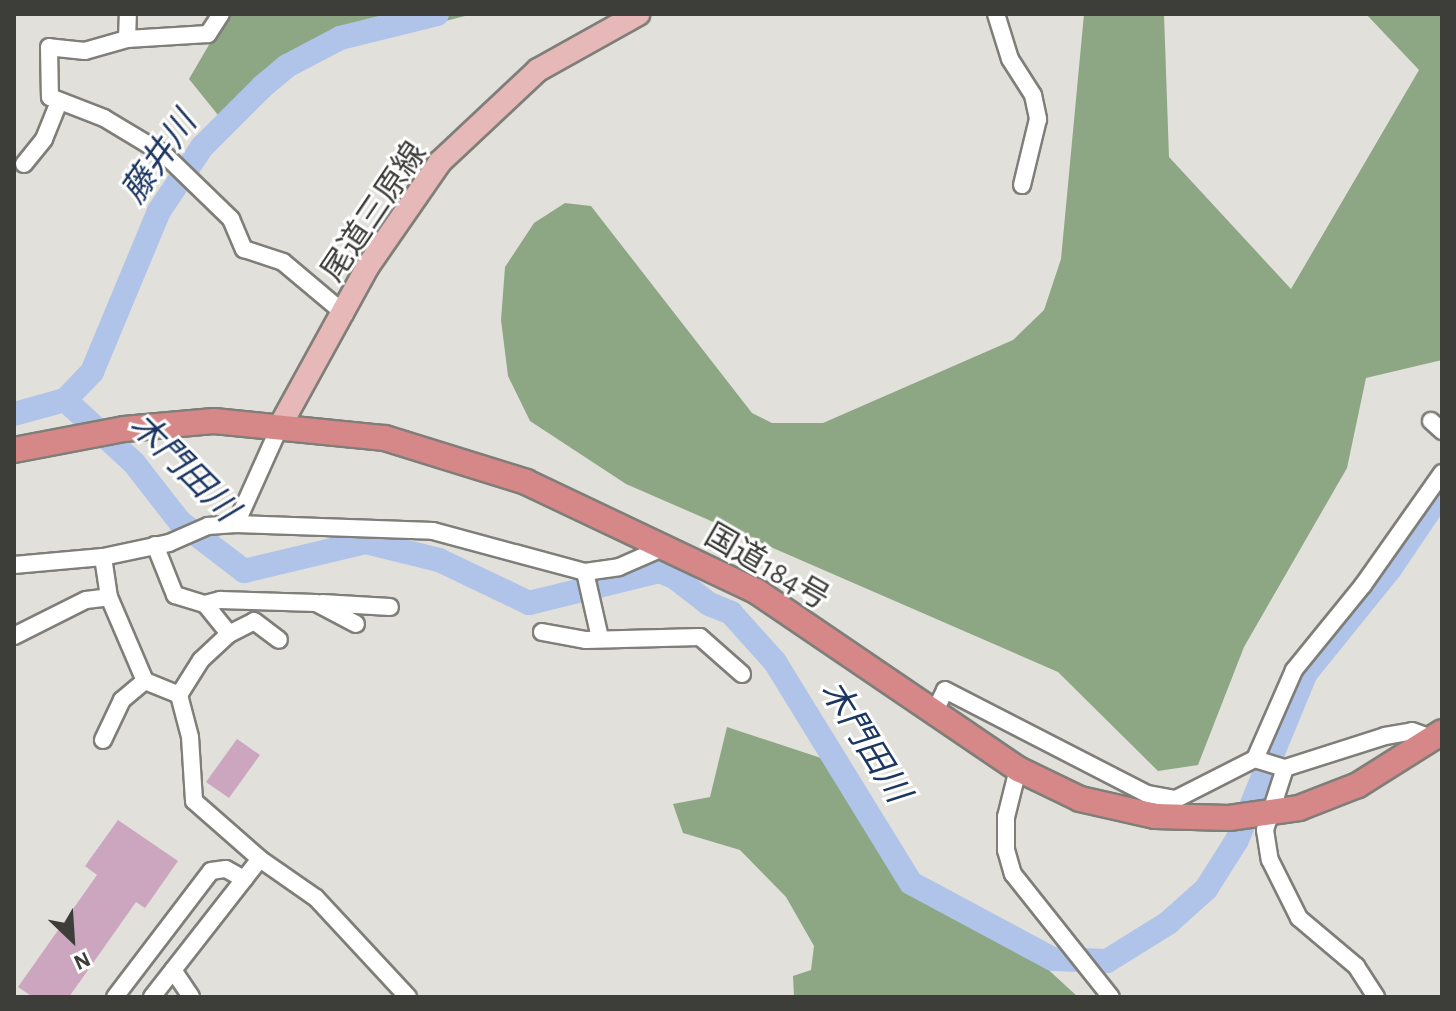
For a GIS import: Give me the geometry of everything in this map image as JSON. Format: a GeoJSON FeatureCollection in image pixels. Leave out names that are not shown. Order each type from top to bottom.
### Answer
{"type":"FeatureCollection","features":[{"type":"Feature","properties":{"kind":"highway","name":"国道184号"},"geometry":{"type":"LineString","coordinates":[[14,450],[124,429],[214,421],[385,438],[526,482],[667,546],[756,591],[1018,769],[1080,799],[1155,816],[1229,818],[1267,814],[1358,785],[1438,735]]}},
{"type":"Feature","properties":{"kind":"main road","name":"尾道三原線"},"geometry":{"type":"LineString","coordinates":[[280,426],[345,314],[368,266],[440,162],[538,70],[638,14]]}},
{"type":"Feature","properties":{"kind":"street"},"geometry":{"type":"LineString","coordinates":[[127,39],[128,14]]}},
{"type":"Feature","properties":{"kind":"street"},"geometry":{"type":"LineString","coordinates":[[221,14],[208,34],[127,39],[85,51],[49,47],[50,97],[58,104],[104,118],[164,154],[231,219],[244,249],[283,262],[345,314]]}},
{"type":"Feature","properties":{"kind":"street"},"geometry":{"type":"LineString","coordinates":[[996,14],[1010,59],[1033,95],[1038,119],[1022,185]]}},
{"type":"Feature","properties":{"kind":"street"},"geometry":{"type":"LineString","coordinates":[[24,164],[44,139],[58,104]]}},
{"type":"Feature","properties":{"kind":"street"},"geometry":{"type":"LineString","coordinates":[[236,524],[280,426]]}},
{"type":"Feature","properties":{"kind":"street"},"geometry":{"type":"LineString","coordinates":[[934,713],[945,690],[1147,794],[1176,799],[1255,759],[1294,670],[1363,585],[1442,473]]}},
{"type":"Feature","properties":{"kind":"street"},"geometry":{"type":"LineString","coordinates":[[14,565],[103,557],[182,538],[208,526],[236,524],[433,531],[585,572],[619,567],[667,546]]}},
{"type":"Feature","properties":{"kind":"street"},"geometry":{"type":"LineString","coordinates":[[155,545],[175,595],[205,604],[220,600],[390,607]]}},
{"type":"Feature","properties":{"kind":"street"},"geometry":{"type":"LineString","coordinates":[[103,557],[109,597],[145,681],[179,695]]}},
{"type":"Feature","properties":{"kind":"street"},"geometry":{"type":"LineString","coordinates":[[585,572],[598,614],[600,638]]}},
{"type":"Feature","properties":{"kind":"street"},"geometry":{"type":"LineString","coordinates":[[14,636],[86,600],[109,597]]}},
{"type":"Feature","properties":{"kind":"street"},"geometry":{"type":"LineString","coordinates":[[316,603],[356,624]]}},
{"type":"Feature","properties":{"kind":"street"},"geometry":{"type":"LineString","coordinates":[[205,604],[229,634]]}},
{"type":"Feature","properties":{"kind":"street"},"geometry":{"type":"LineString","coordinates":[[279,640],[254,621],[229,634],[201,660],[179,695],[190,737],[194,801],[260,859],[316,898],[408,997]]}},
{"type":"Feature","properties":{"kind":"street"},"geometry":{"type":"LineString","coordinates":[[542,632],[600,638],[700,637],[742,674]]}},
{"type":"Feature","properties":{"kind":"street"},"geometry":{"type":"LineString","coordinates":[[103,740],[122,700],[145,681]]}},
{"type":"Feature","properties":{"kind":"street"},"geometry":{"type":"LineString","coordinates":[[1255,759],[1285,768],[1385,736],[1412,731],[1438,735]]}},
{"type":"Feature","properties":{"kind":"street"},"geometry":{"type":"LineString","coordinates":[[1285,768],[1267,814],[1265,830],[1270,860],[1299,918],[1356,966],[1376,997]]}},
{"type":"Feature","properties":{"kind":"street"},"geometry":{"type":"LineString","coordinates":[[1018,769],[1009,788],[1006,850],[1020,888],[1111,997]]}},
{"type":"Feature","properties":{"kind":"street"},"geometry":{"type":"LineString","coordinates":[[152,997],[260,859]]}},
{"type":"Feature","properties":{"kind":"street"},"geometry":{"type":"LineString","coordinates":[[115,997],[211,871],[226,869],[244,879]]}},
{"type":"Feature","properties":{"kind":"street"},"geometry":{"type":"LineString","coordinates":[[173,970],[191,997]]}},
{"type":"Feature","properties":{"kind":"green space"},"geometry":{"type":"Polygon","coordinates":[[[227,14],[473,14],[275,64],[222,120],[189,79],[227,14]]]}},
{"type":"Feature","properties":{"kind":"green space"},"geometry":{"type":"Polygon","coordinates":[[[1084,14],[1164,14],[1169,157],[1291,289],[1419,70],[1366,14],[1442,14],[1442,360],[1366,378],[1347,468],[1244,647],[1198,765],[1158,771],[1058,672],[626,484],[530,421],[508,376],[501,320],[505,267],[534,223],[565,203],[591,206],[752,413],[772,423],[823,423],[1013,340],[1044,310],[1061,259],[1084,14]]]}},
{"type":"Feature","properties":{"kind":"green space"},"geometry":{"type":"Polygon","coordinates":[[[727,727],[827,760],[899,885],[1028,951],[1078,997],[794,997],[793,976],[811,970],[814,946],[786,897],[740,850],[683,833],[673,804],[710,797],[727,727]]]}},
{"type":"Feature","properties":{"kind":"building"},"geometry":{"type":"Polygon","coordinates":[[[237,739],[260,755],[229,798],[206,782],[237,739]]]}},
{"type":"Feature","properties":{"kind":"building"},"geometry":{"type":"Polygon","coordinates":[[[118,820],[178,861],[145,908],[136,902],[69,997],[33,997],[18,987],[97,875],[85,866],[118,820]]]}},
{"type":"Feature","properties":{"kind":"waterway","name":"藤井川"},"geometry":{"type":"LineString","coordinates":[[14,414],[65,400],[92,372],[159,211],[202,147],[262,87],[287,66],[340,38],[437,14]]}},
{"type":"Feature","properties":{"kind":"waterway","name":"木門田川"},"geometry":{"type":"LineString","coordinates":[[65,400],[134,463],[180,522],[244,571],[366,542],[439,560],[529,603],[659,571],[674,577],[709,604],[731,613],[775,662],[911,883],[1053,959],[1107,961],[1168,923],[1206,889],[1237,840],[1306,673],[1390,569],[1442,492]]}}]}
